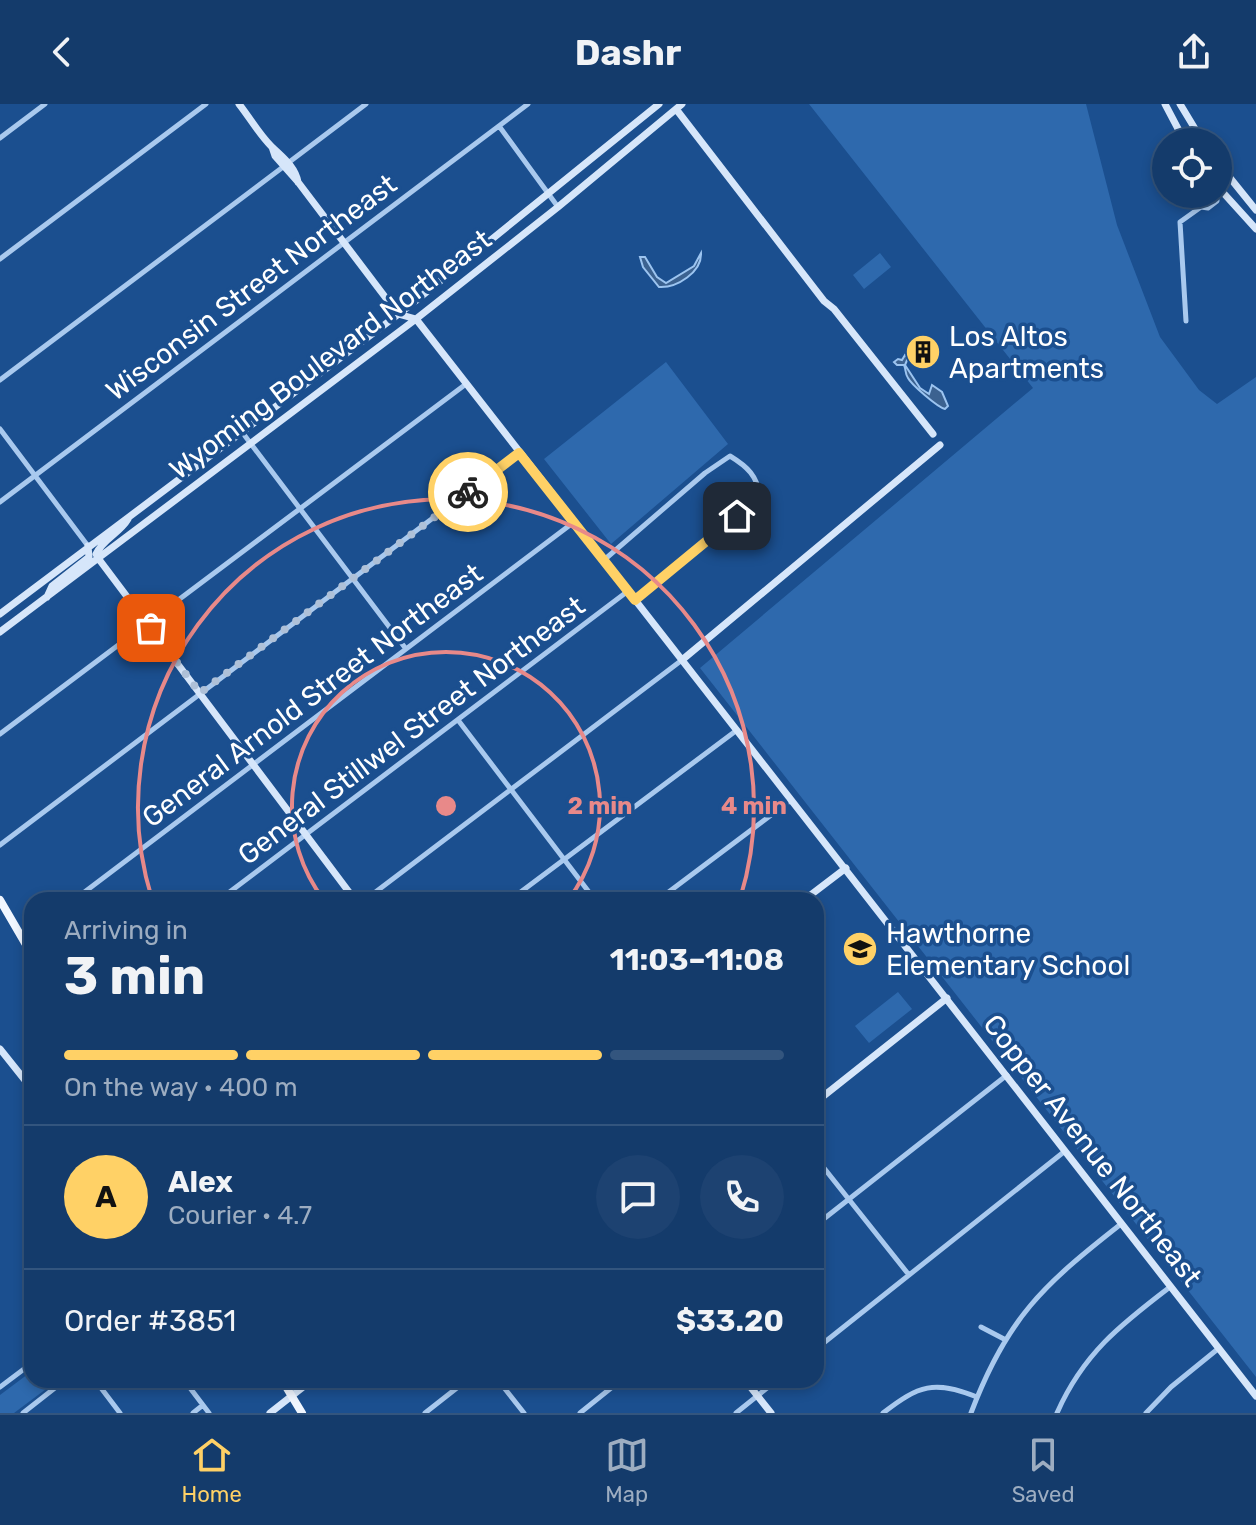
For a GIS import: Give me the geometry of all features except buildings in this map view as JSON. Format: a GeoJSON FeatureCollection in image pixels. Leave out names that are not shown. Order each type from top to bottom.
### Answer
{"type":"FeatureCollection","features":[{"type":"Feature","properties":{"kind":"main road"},"geometry":{"type":"LineString","coordinates":[[0,900],[24,942]]}},
{"type":"Feature","properties":{"kind":"main road"},"geometry":{"type":"LineString","coordinates":[[287,1388],[302,1413]]}},
{"type":"Feature","properties":{"kind":"street"},"geometry":{"type":"LineString","coordinates":[[0,138],[45,104]]}},
{"type":"Feature","properties":{"kind":"street"},"geometry":{"type":"LineString","coordinates":[[0,259],[206,104]]}},
{"type":"Feature","properties":{"kind":"street"},"geometry":{"type":"LineString","coordinates":[[239,104],[398,314],[416,319]]}},
{"type":"Feature","properties":{"kind":"street"},"geometry":{"type":"LineString","coordinates":[[0,380],[366,104]]}},
{"type":"Feature","properties":{"kind":"street","name":"Wisconsin Street Northeast"},"geometry":{"type":"LineString","coordinates":[[0,502],[528,104]]}},
{"type":"Feature","properties":{"kind":"street","name":"Wyoming Boulevard Northeast"},"geometry":{"type":"LineString","coordinates":[[0,614],[398,314],[550,195],[659,104]]}},
{"type":"Feature","properties":{"kind":"street"},"geometry":{"type":"LineString","coordinates":[[1165,104],[1178,128]]}},
{"type":"Feature","properties":{"kind":"street"},"geometry":{"type":"LineString","coordinates":[[1180,104],[1195,128]]}},
{"type":"Feature","properties":{"kind":"street"},"geometry":{"type":"LineString","coordinates":[[679,107],[823,300],[834,309],[933,434]]}},
{"type":"Feature","properties":{"kind":"street","name":"Wyoming Boulevard Northeast"},"geometry":{"type":"LineString","coordinates":[[0,632],[416,319],[679,107]]}},
{"type":"Feature","properties":{"kind":"street"},"geometry":{"type":"LineString","coordinates":[[499,126],[558,207]]}},
{"type":"Feature","properties":{"kind":"street"},"geometry":{"type":"LineString","coordinates":[[1233,185],[1256,210]]}},
{"type":"Feature","properties":{"kind":"street"},"geometry":{"type":"LineString","coordinates":[[1232,205],[1256,229]]}},
{"type":"Feature","properties":{"kind":"street"},"geometry":{"type":"LineString","coordinates":[[1186,321],[1180,222],[1200,208]]}},
{"type":"Feature","properties":{"kind":"street","name":"Copper Avenue Northeast"},"geometry":{"type":"LineString","coordinates":[[416,319],[1256,1396]]}},
{"type":"Feature","properties":{"kind":"street"},"geometry":{"type":"LineString","coordinates":[[0,734],[466,384]]}},
{"type":"Feature","properties":{"kind":"street"},"geometry":{"type":"LineString","coordinates":[[0,429],[88,546],[89,557],[52,586],[47,597]]}},
{"type":"Feature","properties":{"kind":"street"},"geometry":{"type":"LineString","coordinates":[[242,432],[406,649]]}},
{"type":"Feature","properties":{"kind":"street"},"geometry":{"type":"LineString","coordinates":[[376,892],[682,660],[940,445]]}},
{"type":"Feature","properties":{"kind":"street"},"geometry":{"type":"LineString","coordinates":[[0,845],[519,453]]}},
{"type":"Feature","properties":{"kind":"street"},"geometry":{"type":"LineString","coordinates":[[604,560],[717,464],[730,456],[747,467],[758,482],[760,496],[635,600]]}},
{"type":"Feature","properties":{"kind":"street"},"geometry":{"type":"LineString","coordinates":[[131,515],[123,528],[98,548],[98,558],[349,892]]}},
{"type":"Feature","properties":{"kind":"street","name":"General Arnold Street Northeast"},"geometry":{"type":"LineString","coordinates":[[85,892],[574,522]]}},
{"type":"Feature","properties":{"kind":"street","name":"General Stillwel Street Northeast"},"geometry":{"type":"LineString","coordinates":[[230,892],[628,591]]}},
{"type":"Feature","properties":{"kind":"street"},"geometry":{"type":"LineString","coordinates":[[458,720],[589,892]]}},
{"type":"Feature","properties":{"kind":"street"},"geometry":{"type":"LineString","coordinates":[[521,892],[738,730]]}},
{"type":"Feature","properties":{"kind":"street"},"geometry":{"type":"LineString","coordinates":[[669,892],[792,799]]}},
{"type":"Feature","properties":{"kind":"street"},"geometry":{"type":"LineString","coordinates":[[814,892],[846,868]]}},
{"type":"Feature","properties":{"kind":"street"},"geometry":{"type":"LineString","coordinates":[[824,1096],[947,998]]}},
{"type":"Feature","properties":{"kind":"street"},"geometry":{"type":"LineString","coordinates":[[0,1049],[24,1079]]}},
{"type":"Feature","properties":{"kind":"street"},"geometry":{"type":"LineString","coordinates":[[824,1219],[1007,1075]]}},
{"type":"Feature","properties":{"kind":"street"},"geometry":{"type":"LineString","coordinates":[[824,1343],[1065,1151]]}},
{"type":"Feature","properties":{"kind":"street"},"geometry":{"type":"LineString","coordinates":[[824,1168],[909,1275]]}},
{"type":"Feature","properties":{"kind":"street"},"geometry":{"type":"LineString","coordinates":[[971,1413],[1004,1339],[1051,1281],[1121,1224]]}},
{"type":"Feature","properties":{"kind":"street"},"geometry":{"type":"LineString","coordinates":[[1057,1413],[1071,1383],[1096,1348],[1170,1287]]}},
{"type":"Feature","properties":{"kind":"street"},"geometry":{"type":"LineString","coordinates":[[981,1327],[1004,1339]]}},
{"type":"Feature","properties":{"kind":"street"},"geometry":{"type":"LineString","coordinates":[[1146,1413],[1162,1394],[1219,1348]]}},
{"type":"Feature","properties":{"kind":"street"},"geometry":{"type":"LineString","coordinates":[[0,1387],[24,1369]]}},
{"type":"Feature","properties":{"kind":"street"},"geometry":{"type":"LineString","coordinates":[[883,1413],[905,1396],[933,1386],[957,1389],[977,1397]]}},
{"type":"Feature","properties":{"kind":"street"},"geometry":{"type":"LineString","coordinates":[[27,1412],[56,1388]]}},
{"type":"Feature","properties":{"kind":"street"},"geometry":{"type":"LineString","coordinates":[[101,1388],[120,1413]]}},
{"type":"Feature","properties":{"kind":"street"},"geometry":{"type":"LineString","coordinates":[[190,1388],[209,1413]]}},
{"type":"Feature","properties":{"kind":"street"},"geometry":{"type":"LineString","coordinates":[[270,1413],[302,1388]]}},
{"type":"Feature","properties":{"kind":"street"},"geometry":{"type":"LineString","coordinates":[[425,1413],[457,1388]]}},
{"type":"Feature","properties":{"kind":"street"},"geometry":{"type":"LineString","coordinates":[[504,1388],[524,1413]]}},
{"type":"Feature","properties":{"kind":"street"},"geometry":{"type":"LineString","coordinates":[[580,1413],[611,1388]]}},
{"type":"Feature","properties":{"kind":"street"},"geometry":{"type":"LineString","coordinates":[[751,1388],[771,1413]]}},
{"type":"Feature","properties":{"kind":"street"},"geometry":{"type":"LineString","coordinates":[[736,1413],[767,1388]]}},
{"type":"Feature","properties":{"kind":"street"},"geometry":{"type":"LineString","coordinates":[[193,1413],[203,1405]]}},
{"type":"Feature","properties":{"kind":"shaded area"},"geometry":{"type":"Polygon","coordinates":[[[809,104],[1086,104],[1117,225],[1160,337],[1199,390],[1217,404],[1256,377],[1256,1377],[700,668],[1033,388],[809,104]]]}},
{"type":"Feature","properties":{"kind":"shaded area"},"geometry":{"type":"Polygon","coordinates":[[[701,253],[697,266],[687,278],[666,287],[659,287],[643,267],[640,257],[645,257],[657,277],[666,283],[694,266],[701,253]]]}},
{"type":"Feature","properties":{"kind":"shaded area"},"geometry":{"type":"Polygon","coordinates":[[[880,253],[891,267],[864,289],[853,275],[880,253]]]}},
{"type":"Feature","properties":{"kind":"shaded area"},"geometry":{"type":"Polygon","coordinates":[[[905,355],[908,358],[905,365],[920,388],[929,394],[932,385],[942,392],[948,406],[945,409],[914,385],[904,365],[894,362],[902,360],[905,355]]]}},
{"type":"Feature","properties":{"kind":"shaded area"},"geometry":{"type":"Polygon","coordinates":[[[666,362],[728,444],[611,544],[544,459],[666,362]]]}},
{"type":"Feature","properties":{"kind":"shaded area"},"geometry":{"type":"Polygon","coordinates":[[[898,992],[912,1009],[869,1043],[855,1026],[898,992]]]}},
{"type":"Feature","properties":{"kind":"shaded area"},"geometry":{"type":"Polygon","coordinates":[[[24,1377],[24,1388],[47,1388],[14,1413],[0,1413],[0,1395],[24,1377]]]}},
{"type":"Feature","properties":{"kind":"way so far"},"geometry":{"type":"LineString","coordinates":[[151,628],[200,693],[468,492]]}},
{"type":"Feature","properties":{"kind":"place","name":"Los Altos Apartments"},"geometry":{"type":"Point","coordinates":[923,352]}},
{"type":"Feature","properties":{"kind":"place","name":"Hawthorne Elementary School"},"geometry":{"type":"Point","coordinates":[860,949]}},
{"type":"Feature","properties":{"kind":"route"},"geometry":{"type":"LineString","coordinates":[[468,492],[519,453],[635,600],[737,516]]}}]}
